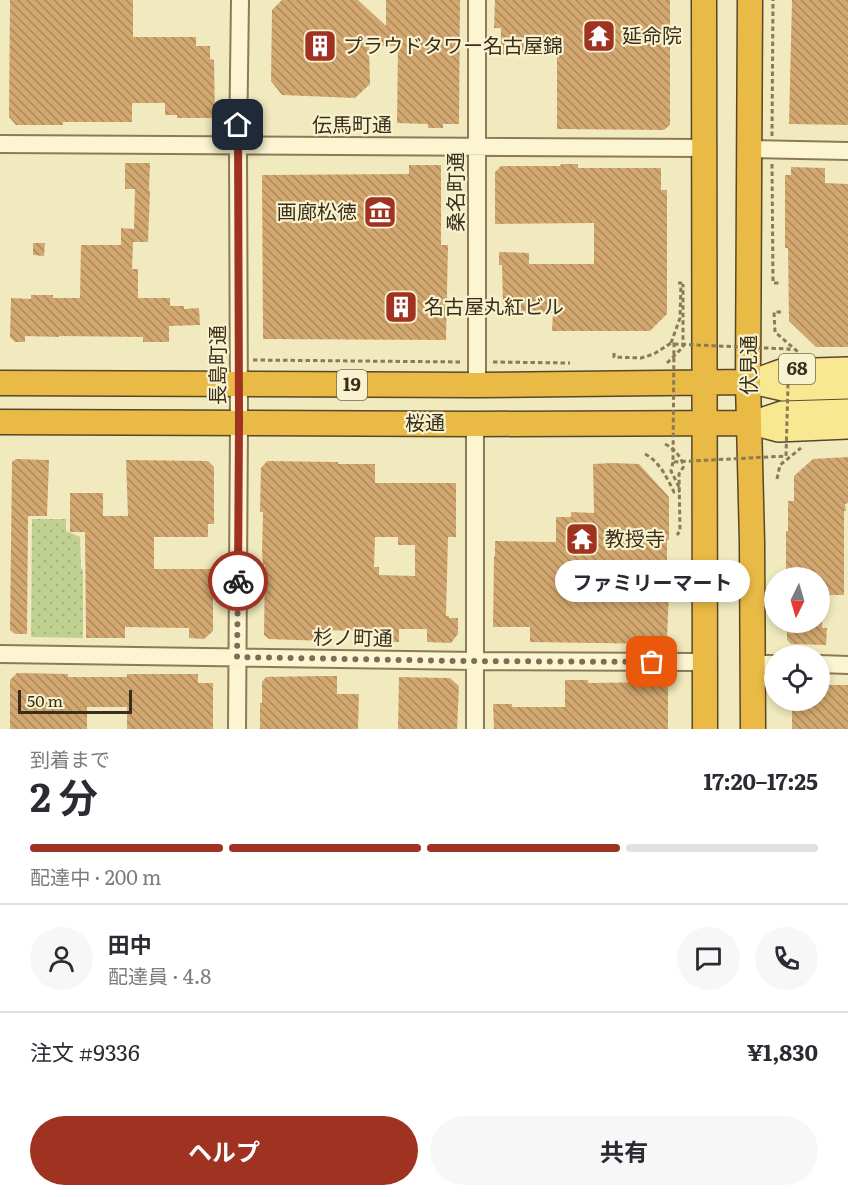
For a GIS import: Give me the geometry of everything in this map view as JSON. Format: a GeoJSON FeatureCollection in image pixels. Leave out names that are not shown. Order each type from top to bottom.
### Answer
{"type":"FeatureCollection","features":[{"type":"Feature","properties":{"kind":"highway"},"geometry":{"type":"LineString","coordinates":[[704,0],[705,729]]}},
{"type":"Feature","properties":{"kind":"highway","name":"伏見通"},"geometry":{"type":"LineString","coordinates":[[750,0],[761,149],[748,382],[764,664],[753,729]]}},
{"type":"Feature","properties":{"kind":"highway","name":"桜通"},"geometry":{"type":"LineString","coordinates":[[0,383],[239,384],[477,374],[704,383],[748,382]]}},
{"type":"Feature","properties":{"kind":"highway","name":"桜通"},"geometry":{"type":"LineString","coordinates":[[0,422],[749,423]]}},
{"type":"Feature","properties":{"kind":"main road","name":"68"},"geometry":{"type":"LineString","coordinates":[[748,382],[781,370],[848,368]]}},
{"type":"Feature","properties":{"kind":"main road","name":"桜通"},"geometry":{"type":"LineString","coordinates":[[748,382],[783,390],[848,388]]}},
{"type":"Feature","properties":{"kind":"main road","name":"桜通"},"geometry":{"type":"LineString","coordinates":[[749,423],[782,412],[848,410]]}},
{"type":"Feature","properties":{"kind":"main road"},"geometry":{"type":"LineString","coordinates":[[749,423],[778,431],[848,428]]}},
{"type":"Feature","properties":{"kind":"street","name":"長島町通"},"geometry":{"type":"LineString","coordinates":[[237,729],[240,0]]}},
{"type":"Feature","properties":{"kind":"street","name":"桑名町通"},"geometry":{"type":"LineString","coordinates":[[477,0],[477,374]]}},
{"type":"Feature","properties":{"kind":"street","name":"伝馬町通"},"geometry":{"type":"LineString","coordinates":[[0,144],[704,148]]}},
{"type":"Feature","properties":{"kind":"street"},"geometry":{"type":"LineString","coordinates":[[761,149],[848,151]]}},
{"type":"Feature","properties":{"kind":"street"},"geometry":{"type":"LineString","coordinates":[[475,424],[475,729]]}},
{"type":"Feature","properties":{"kind":"street","name":"杉ノ町通"},"geometry":{"type":"LineString","coordinates":[[0,654],[704,662]]}},
{"type":"Feature","properties":{"kind":"street"},"geometry":{"type":"LineString","coordinates":[[830,664],[848,665]]}},
{"type":"Feature","properties":{"kind":"path"},"geometry":{"type":"LineString","coordinates":[[773,0],[761,149],[773,283],[781,283]]}},
{"type":"Feature","properties":{"kind":"path"},"geometry":{"type":"LineString","coordinates":[[676,283],[681,283],[680,318],[673,343],[673,462],[671,471],[678,491],[680,531],[677,536]]}},
{"type":"Feature","properties":{"kind":"path"},"geometry":{"type":"LineString","coordinates":[[614,353],[614,357],[641,358],[654,354],[673,343],[789,349],[798,354],[799,352],[775,332],[774,312],[781,312]]}},
{"type":"Feature","properties":{"kind":"path"},"geometry":{"type":"LineString","coordinates":[[667,363],[683,347]]}},
{"type":"Feature","properties":{"kind":"path"},"geometry":{"type":"LineString","coordinates":[[786,456],[789,349]]}},
{"type":"Feature","properties":{"kind":"path"},"geometry":{"type":"LineString","coordinates":[[239,360],[477,374],[573,363]]}},
{"type":"Feature","properties":{"kind":"path"},"geometry":{"type":"LineString","coordinates":[[777,479],[780,465],[803,447]]}},
{"type":"Feature","properties":{"kind":"path"},"geometry":{"type":"LineString","coordinates":[[645,454],[662,468],[678,491]]}},
{"type":"Feature","properties":{"kind":"path"},"geometry":{"type":"LineString","coordinates":[[673,462],[791,455]]}},
{"type":"Feature","properties":{"kind":"green space"},"geometry":{"type":"Polygon","coordinates":[[[32,519],[66,519],[66,531],[80,537],[81,569],[83,569],[83,638],[31,637],[32,519]]]}},
{"type":"Feature","properties":{"kind":"building"},"geometry":{"type":"Polygon","coordinates":[[[10,0],[133,0],[133,37],[196,37],[196,46],[210,46],[210,59],[214,60],[215,118],[177,118],[177,115],[165,115],[165,103],[132,103],[132,122],[16,125],[9,117],[10,0]]]}},
{"type":"Feature","properties":{"kind":"building"},"geometry":{"type":"Polygon","coordinates":[[[282,0],[358,0],[386,26],[386,0],[460,0],[459,124],[443,124],[443,128],[428,128],[428,124],[397,123],[398,46],[369,46],[370,84],[355,98],[282,95],[271,81],[272,10],[282,0]]]}},
{"type":"Feature","properties":{"kind":"building"},"geometry":{"type":"Polygon","coordinates":[[[495,0],[670,0],[670,125],[664,130],[557,129],[557,55],[501,54],[501,28],[494,28],[495,0]]]}},
{"type":"Feature","properties":{"kind":"building"},"geometry":{"type":"Polygon","coordinates":[[[792,0],[848,0],[848,125],[789,124],[792,0]]]}},
{"type":"Feature","properties":{"kind":"building"},"geometry":{"type":"Polygon","coordinates":[[[125,163],[150,163],[148,242],[133,242],[132,269],[138,269],[138,298],[170,298],[170,306],[184,306],[184,309],[199,308],[200,325],[169,326],[169,342],[143,342],[143,337],[25,336],[25,342],[15,342],[10,337],[11,298],[31,299],[31,295],[53,295],[53,298],[80,298],[81,245],[121,245],[121,228],[134,229],[135,189],[125,189],[125,163]]]}},
{"type":"Feature","properties":{"kind":"building"},"geometry":{"type":"Polygon","coordinates":[[[561,164],[578,164],[578,168],[661,168],[661,190],[667,190],[667,314],[650,331],[552,331],[553,313],[507,313],[507,307],[503,307],[502,265],[499,265],[499,252],[529,253],[529,264],[594,264],[594,223],[495,224],[495,172],[501,166],[560,166],[561,164]]]}},
{"type":"Feature","properties":{"kind":"building"},"geometry":{"type":"Polygon","coordinates":[[[409,165],[441,165],[441,245],[448,245],[446,340],[263,339],[262,175],[409,174],[409,165]]]}},
{"type":"Feature","properties":{"kind":"building"},"geometry":{"type":"Polygon","coordinates":[[[791,167],[825,168],[825,183],[848,184],[848,347],[816,347],[789,321],[788,248],[785,248],[785,175],[791,175],[791,167]]]}},
{"type":"Feature","properties":{"kind":"building"},"geometry":{"type":"Polygon","coordinates":[[[33,243],[45,243],[44,256],[33,255],[33,243]]]}},
{"type":"Feature","properties":{"kind":"building"},"geometry":{"type":"Polygon","coordinates":[[[848,457],[848,503],[845,504],[846,511],[844,511],[844,595],[830,595],[830,567],[786,567],[788,501],[794,501],[794,476],[813,459],[848,457]]]}},
{"type":"Feature","properties":{"kind":"building"},"geometry":{"type":"Polygon","coordinates":[[[16,459],[49,460],[47,516],[28,516],[27,634],[15,634],[10,630],[12,462],[16,459]]]}},
{"type":"Feature","properties":{"kind":"building"},"geometry":{"type":"Polygon","coordinates":[[[126,460],[208,461],[214,467],[214,524],[208,524],[208,537],[154,537],[154,569],[213,569],[213,631],[204,639],[189,638],[189,628],[125,627],[125,638],[86,638],[85,532],[70,532],[70,493],[103,493],[103,516],[128,516],[126,460]]]}},
{"type":"Feature","properties":{"kind":"building"},"geometry":{"type":"Polygon","coordinates":[[[267,461],[375,464],[375,483],[456,483],[456,537],[448,537],[446,616],[458,618],[458,634],[451,643],[427,642],[427,629],[399,629],[399,642],[381,642],[381,636],[363,636],[363,631],[325,630],[325,641],[269,639],[264,635],[265,565],[263,565],[262,553],[263,512],[260,512],[261,468],[267,461]],[[375,537],[374,567],[379,567],[379,575],[415,576],[415,545],[398,545],[398,537],[375,537]]]}},
{"type":"Feature","properties":{"kind":"building"},"geometry":{"type":"Polygon","coordinates":[[[593,464],[639,464],[669,497],[667,639],[663,644],[530,642],[530,627],[493,627],[495,541],[556,542],[556,517],[571,517],[571,512],[594,513],[593,464]]]}},
{"type":"Feature","properties":{"kind":"building"},"geometry":{"type":"Polygon","coordinates":[[[787,633],[827,633],[826,645],[791,644],[787,640],[787,633]]]}},
{"type":"Feature","properties":{"kind":"building"},"geometry":{"type":"Polygon","coordinates":[[[17,673],[68,674],[68,677],[198,674],[198,683],[213,683],[213,729],[127,729],[127,707],[87,707],[87,729],[10,729],[10,680],[17,673]]]}},
{"type":"Feature","properties":{"kind":"building"},"geometry":{"type":"Polygon","coordinates":[[[337,676],[337,694],[359,694],[358,729],[260,729],[262,682],[266,677],[337,676]]]}},
{"type":"Feature","properties":{"kind":"building"},"geometry":{"type":"Polygon","coordinates":[[[399,677],[450,678],[459,686],[457,729],[398,729],[399,677]]]}},
{"type":"Feature","properties":{"kind":"building"},"geometry":{"type":"Polygon","coordinates":[[[565,680],[588,680],[588,683],[661,682],[668,688],[668,729],[494,729],[493,704],[512,704],[512,707],[565,707],[565,680]]]}},
{"type":"Feature","properties":{"kind":"building"},"geometry":{"type":"Polygon","coordinates":[[[830,685],[848,685],[848,729],[792,729],[792,711],[830,711],[830,685]]]}},
{"type":"Feature","properties":{"kind":"way so far"},"geometry":{"type":"LineString","coordinates":[[238,581],[237,657],[652,662]]}},
{"type":"Feature","properties":{"kind":"place","name":"延命院"},"geometry":{"type":"Point","coordinates":[599,36]}},
{"type":"Feature","properties":{"kind":"place","name":"プラウドタワー名古屋錦"},"geometry":{"type":"Point","coordinates":[320,46]}},
{"type":"Feature","properties":{"kind":"place","name":"画廊松徳"},"geometry":{"type":"Point","coordinates":[380,212]}},
{"type":"Feature","properties":{"kind":"place","name":"名古屋丸紅ビル"},"geometry":{"type":"Point","coordinates":[401,307]}},
{"type":"Feature","properties":{"kind":"place","name":"教授寺"},"geometry":{"type":"Point","coordinates":[582,539]}},
{"type":"Feature","properties":{"kind":"place","name":"ファミリーマート"},"geometry":{"type":"Point","coordinates":[652,662]}},
{"type":"Feature","properties":{"kind":"route"},"geometry":{"type":"LineString","coordinates":[[238,125],[238,581]]}}]}
